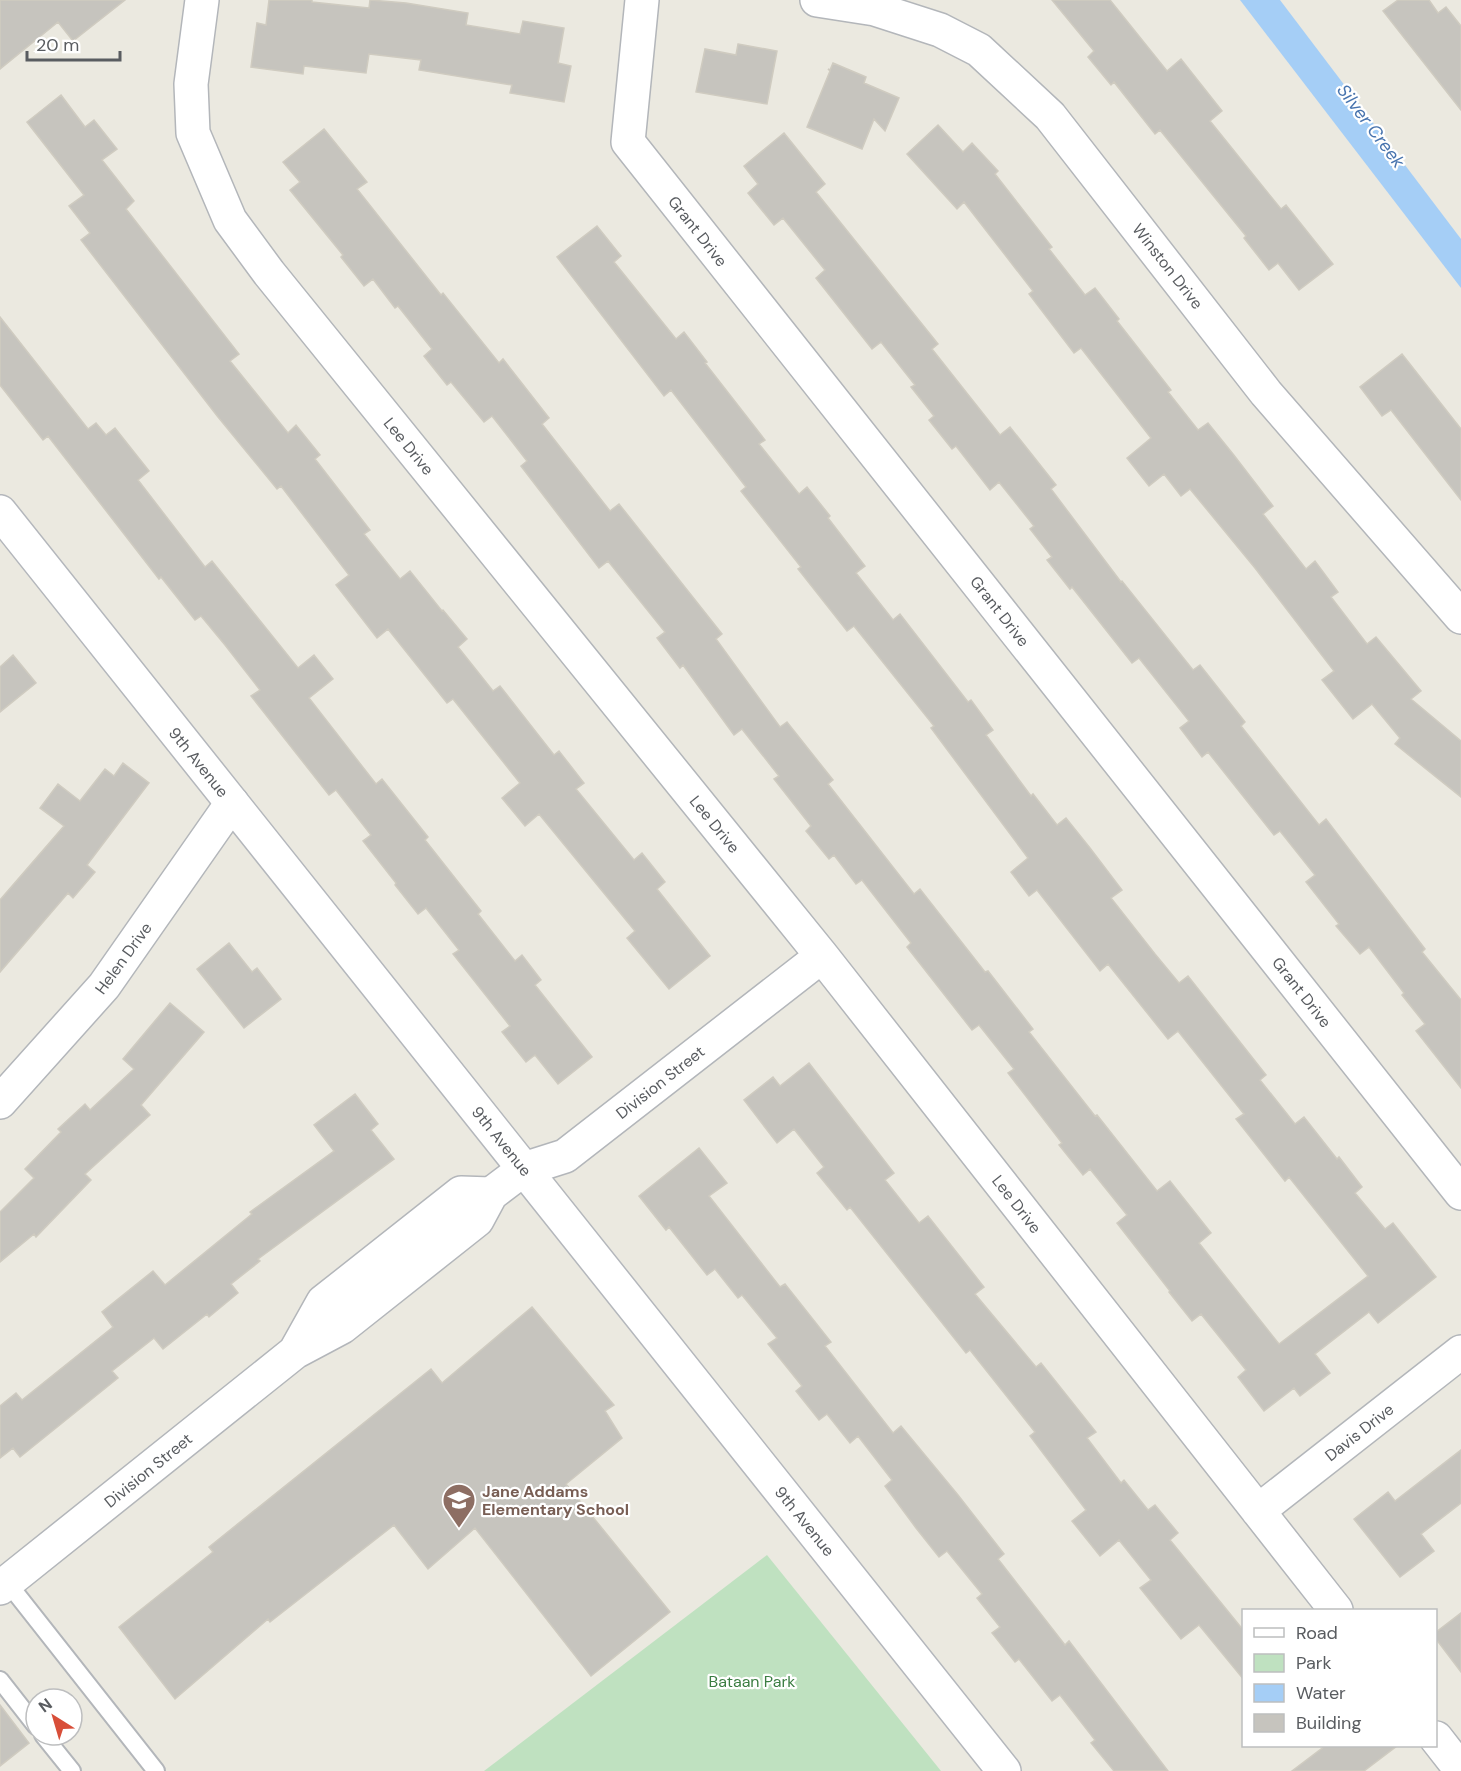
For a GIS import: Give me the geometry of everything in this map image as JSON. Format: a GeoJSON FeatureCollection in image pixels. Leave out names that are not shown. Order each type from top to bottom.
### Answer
{"type":"FeatureCollection","features":[{"type":"Feature","properties":{"kind":"street","name":"Lee Drive"},"geometry":{"type":"LineString","coordinates":[[202,0],[191,84],[194,133],[230,220],[269,273],[822,956],[1334,1609]]}},
{"type":"Feature","properties":{"kind":"street","name":"Grant Drive"},"geometry":{"type":"LineString","coordinates":[[642,0],[628,142],[1461,1193]]}},
{"type":"Feature","properties":{"kind":"street","name":"Winston Drive"},"geometry":{"type":"LineString","coordinates":[[817,0],[875,9],[940,30],[979,50],[1050,116],[1266,393],[1461,617]]}},
{"type":"Feature","properties":{"kind":"street","name":"9th Avenue"},"geometry":{"type":"LineString","coordinates":[[0,512],[1004,1771]]}},
{"type":"Feature","properties":{"kind":"street","name":"Helen Drive"},"geometry":{"type":"LineString","coordinates":[[0,1102],[104,986],[232,803]]}},
{"type":"Feature","properties":{"kind":"street","name":"Division Street"},"geometry":{"type":"LineString","coordinates":[[3,1585],[295,1352],[342,1327],[477,1220],[491,1194],[524,1169],[566,1156],[822,956]]}},
{"type":"Feature","properties":{"kind":"street","name":"Davis Drive"},"geometry":{"type":"LineString","coordinates":[[1258,1511],[1461,1353]]}},
{"type":"Feature","properties":{"kind":"street"},"geometry":{"type":"LineString","coordinates":[[1437,1739],[1461,1770]]}},
{"type":"Feature","properties":{"kind":"lane"},"geometry":{"type":"LineString","coordinates":[[3,1585],[156,1771]]}},
{"type":"Feature","properties":{"kind":"lane"},"geometry":{"type":"LineString","coordinates":[[0,1680],[24,1711]]}},
{"type":"Feature","properties":{"kind":"lane"},"geometry":{"type":"LineString","coordinates":[[53,1747],[72,1771]]}},
{"type":"Feature","properties":{"kind":"green space","name":"Bataan Park"},"geometry":{"type":"Polygon","coordinates":[[[767,1555],[941,1771],[484,1771],[767,1555]]]}},
{"type":"Feature","properties":{"kind":"water","name":"Silver Creek"},"geometry":{"type":"Polygon","coordinates":[[[1240,0],[1280,0],[1461,239],[1461,288],[1240,0]]]}},
{"type":"Feature","properties":{"kind":"building"},"geometry":{"type":"Polygon","coordinates":[[[0,0],[125,0],[73,41],[58,22],[0,69],[0,0]]]}},
{"type":"Feature","properties":{"kind":"building"},"geometry":{"type":"Polygon","coordinates":[[[269,0],[312,0],[312,2],[369,8],[370,0],[406,3],[468,13],[466,25],[520,34],[523,21],[564,28],[558,63],[571,66],[564,102],[510,93],[512,85],[419,70],[421,60],[369,54],[366,73],[304,66],[303,74],[251,67],[257,23],[266,25],[269,0]]]}},
{"type":"Feature","properties":{"kind":"building"},"geometry":{"type":"Polygon","coordinates":[[[1052,0],[1110,0],[1167,71],[1181,59],[1222,111],[1210,121],[1281,209],[1286,205],[1333,264],[1299,290],[1278,263],[1269,270],[1244,238],[1246,236],[1160,130],[1155,134],[1114,82],[1111,85],[1088,57],[1094,51],[1052,0]]]}},
{"type":"Feature","properties":{"kind":"building"},"geometry":{"type":"Polygon","coordinates":[[[1398,0],[1429,0],[1438,13],[1446,7],[1461,26],[1461,110],[1383,11],[1398,0]]]}},
{"type":"Feature","properties":{"kind":"building"},"geometry":{"type":"Polygon","coordinates":[[[738,44],[777,51],[767,104],[696,92],[705,49],[736,55],[738,44]]]}},
{"type":"Feature","properties":{"kind":"building"},"geometry":{"type":"Polygon","coordinates":[[[833,63],[866,77],[864,83],[899,98],[885,131],[874,119],[862,149],[807,127],[830,71],[828,69],[830,70],[833,63]]]}},
{"type":"Feature","properties":{"kind":"building"},"geometry":{"type":"Polygon","coordinates":[[[61,95],[85,127],[94,120],[117,149],[102,160],[134,201],[126,209],[239,354],[230,361],[288,433],[296,425],[320,455],[315,459],[370,530],[364,534],[400,579],[410,571],[443,610],[467,639],[458,647],[493,691],[500,686],[554,755],[559,751],[584,783],[576,789],[634,860],[642,853],[665,882],[657,889],[710,956],[669,989],[627,938],[635,931],[539,814],[525,826],[502,798],[520,783],[453,699],[447,703],[388,629],[377,638],[336,585],[349,575],[281,486],[277,489],[218,417],[81,240],[90,233],[69,206],[84,195],[27,122],[61,95]]]}},
{"type":"Feature","properties":{"kind":"building"},"geometry":{"type":"Polygon","coordinates":[[[938,125],[963,152],[972,143],[998,171],[995,174],[1052,247],[1049,249],[1085,295],[1095,288],[1119,319],[1117,321],[1171,390],[1168,392],[1198,430],[1208,423],[1233,454],[1273,506],[1263,514],[1306,569],[1315,561],[1338,592],[1331,597],[1367,644],[1376,637],[1421,691],[1411,699],[1461,741],[1461,797],[1395,744],[1400,738],[1372,704],[1353,719],[1322,680],[1334,671],[1255,568],[1190,489],[1181,496],[1164,474],[1149,486],[1127,458],[1151,438],[1081,348],[1074,353],[1029,294],[1033,291],[964,202],[957,209],[907,154],[938,125]]]}},
{"type":"Feature","properties":{"kind":"building"},"geometry":{"type":"Polygon","coordinates":[[[324,129],[367,182],[357,189],[441,295],[443,293],[499,363],[503,359],[549,418],[542,424],[610,511],[619,504],[722,634],[716,639],[780,727],[787,722],[833,780],[828,784],[914,894],[920,889],[985,972],[988,971],[1033,1029],[1029,1032],[1157,1191],[1170,1181],[1211,1233],[1199,1243],[1279,1344],[1368,1276],[1289,1177],[1285,1181],[1236,1119],[1244,1114],[1178,1031],[1168,1039],[1108,964],[1100,971],[1037,890],[1029,896],[1011,872],[1028,858],[931,728],[934,726],[854,626],[847,631],[798,569],[801,567],[741,491],[746,487],[671,390],[664,396],[557,257],[597,226],[621,256],[614,262],[676,339],[684,332],[707,362],[705,363],[765,440],[759,444],[799,494],[807,487],[830,516],[828,518],[865,566],[856,573],[893,620],[900,614],[968,702],[971,700],[993,730],[986,735],[1031,796],[1033,794],[1057,825],[1066,818],[1122,890],[1111,898],[1155,954],[1179,983],[1188,976],[1266,1075],[1260,1080],[1295,1124],[1304,1117],[1362,1187],[1355,1193],[1385,1229],[1393,1223],[1436,1277],[1378,1323],[1369,1312],[1315,1354],[1330,1373],[1300,1396],[1294,1388],[1264,1411],[1238,1377],[1246,1370],[1201,1314],[1192,1321],[1169,1292],[1117,1223],[1127,1215],[1090,1169],[1083,1175],[1059,1145],[1062,1143],[1008,1073],[1014,1069],[979,1025],[972,1030],[907,947],[911,943],[862,880],[856,884],[834,855],[829,859],[806,831],[811,826],[774,779],[779,776],[742,729],[734,735],[683,665],[680,668],[657,638],[665,632],[608,561],[599,568],[521,466],[527,461],[492,416],[484,422],[451,382],[447,385],[424,356],[432,349],[398,306],[395,308],[373,279],[364,286],[341,257],[343,255],[290,190],[300,182],[283,162],[324,129]]]}},
{"type":"Feature","properties":{"kind":"building"},"geometry":{"type":"Polygon","coordinates":[[[784,133],[825,184],[816,192],[938,344],[932,349],[1000,435],[1010,427],[1056,485],[1051,489],[1121,582],[1193,670],[1200,665],[1245,722],[1241,726],[1319,825],[1326,819],[1425,949],[1422,952],[1461,1000],[1461,1088],[1416,1031],[1425,1024],[1369,947],[1360,954],[1336,926],[1339,924],[1306,882],[1315,875],[1280,831],[1274,835],[1208,752],[1202,757],[1180,728],[1189,721],[1139,658],[1132,663],[1072,587],[1070,589],[1047,560],[1052,557],[1030,529],[1034,526],[999,482],[990,490],[956,446],[952,449],[929,420],[934,416],[911,387],[915,385],[881,342],[872,349],[816,278],[825,270],[783,218],[774,225],[748,193],[758,184],[744,166],[784,133]]]}},
{"type":"Feature","properties":{"kind":"building"},"geometry":{"type":"Polygon","coordinates":[[[0,317],[88,429],[96,423],[106,435],[115,428],[149,471],[138,480],[205,567],[212,561],[298,668],[314,655],[333,679],[309,698],[376,784],[382,779],[428,837],[425,840],[481,911],[478,914],[515,961],[522,955],[541,980],[535,985],[592,1057],[558,1084],[535,1055],[526,1062],[502,1032],[510,1026],[453,954],[459,950],[426,908],[418,914],[395,885],[396,883],[363,841],[371,835],[336,790],[329,795],[251,696],[260,690],[225,645],[201,616],[195,620],[161,577],[159,579],[48,436],[43,440],[0,385],[0,317]]]}},
{"type":"Feature","properties":{"kind":"building"},"geometry":{"type":"Polygon","coordinates":[[[1402,354],[1461,429],[1461,500],[1391,410],[1382,416],[1360,387],[1402,354]]]}},
{"type":"Feature","properties":{"kind":"building"},"geometry":{"type":"Polygon","coordinates":[[[13,655],[36,683],[0,712],[0,667],[13,655]]]}},
{"type":"Feature","properties":{"kind":"building"},"geometry":{"type":"Polygon","coordinates":[[[123,763],[149,783],[87,865],[95,872],[73,898],[68,893],[0,972],[0,900],[64,826],[40,808],[58,784],[80,801],[105,769],[114,776],[123,763]]]}},
{"type":"Feature","properties":{"kind":"building"},"geometry":{"type":"Polygon","coordinates":[[[229,943],[252,972],[257,968],[281,999],[244,1028],[197,969],[229,943]]]}},
{"type":"Feature","properties":{"kind":"building"},"geometry":{"type":"Polygon","coordinates":[[[170,1003],[204,1032],[141,1105],[150,1115],[85,1174],[91,1180],[36,1237],[34,1234],[0,1262],[0,1212],[34,1178],[25,1169],[61,1132],[58,1129],[85,1104],[90,1110],[134,1069],[123,1059],[170,1003]]]}},
{"type":"Feature","properties":{"kind":"building"},"geometry":{"type":"Polygon","coordinates":[[[809,1063],[894,1173],[885,1180],[919,1223],[928,1216],[984,1287],[975,1294],[1036,1367],[1041,1363],[1096,1432],[1087,1438],[1121,1483],[1124,1480],[1148,1510],[1155,1505],[1178,1533],[1170,1540],[1242,1629],[1242,1678],[1199,1625],[1181,1639],[1140,1588],[1151,1580],[1119,1540],[1100,1556],[1072,1521],[1086,1510],[1030,1436],[1035,1432],[970,1350],[966,1353],[850,1207],[847,1210],[817,1173],[824,1167],[794,1129],[777,1143],[744,1100],[773,1077],[780,1086],[809,1063]]]}},
{"type":"Feature","properties":{"kind":"building"},"geometry":{"type":"Polygon","coordinates":[[[355,1094],[378,1124],[371,1130],[394,1159],[258,1259],[260,1261],[231,1284],[238,1293],[209,1317],[207,1314],[163,1349],[154,1338],[112,1371],[118,1378],[20,1457],[13,1448],[0,1458],[0,1406],[16,1393],[22,1400],[113,1327],[102,1312],[153,1271],[165,1285],[252,1214],[250,1212],[334,1151],[314,1125],[355,1094]]]}},
{"type":"Feature","properties":{"kind":"building"},"geometry":{"type":"Polygon","coordinates":[[[699,1148],[727,1183],[709,1196],[780,1287],[785,1284],[831,1342],[825,1346],[893,1433],[901,1426],[958,1495],[1004,1554],[998,1559],[1065,1645],[1069,1641],[1168,1771],[1114,1771],[1091,1743],[1095,1740],[1060,1695],[1052,1701],[1019,1659],[1015,1662],[992,1633],[1000,1627],[977,1598],[982,1594],[947,1551],[939,1557],[916,1528],[885,1486],[892,1480],[858,1436],[850,1443],[827,1414],[819,1420],[796,1391],[802,1386],[768,1344],[777,1338],[742,1295],[738,1298],[715,1269],[707,1275],[669,1227],[666,1230],[639,1196],[699,1148]]]}},
{"type":"Feature","properties":{"kind":"building"},"geometry":{"type":"Polygon","coordinates":[[[532,1307],[614,1405],[605,1411],[622,1438],[566,1484],[670,1612],[591,1676],[475,1528],[428,1569],[394,1525],[270,1622],[268,1619],[175,1699],[119,1627],[213,1552],[209,1547],[431,1369],[442,1383],[532,1307]]]}},
{"type":"Feature","properties":{"kind":"building"},"geometry":{"type":"Polygon","coordinates":[[[1461,1450],[1461,1503],[1421,1534],[1434,1551],[1400,1577],[1354,1519],[1388,1492],[1395,1501],[1461,1450]]]}},
{"type":"Feature","properties":{"kind":"building"},"geometry":{"type":"Polygon","coordinates":[[[1461,1613],[1461,1672],[1437,1640],[1437,1631],[1461,1613]]]}},
{"type":"Feature","properties":{"kind":"building"},"geometry":{"type":"Polygon","coordinates":[[[0,1705],[24,1736],[24,1747],[0,1766],[0,1705]]]}},
{"type":"Feature","properties":{"kind":"building"},"geometry":{"type":"Polygon","coordinates":[[[1324,1747],[1396,1747],[1364,1771],[1292,1771],[1324,1747]]]}},
{"type":"Feature","properties":{"kind":"place","name":"Jane Addams Elementary School"},"geometry":{"type":"Point","coordinates":[459,1529]}}]}
